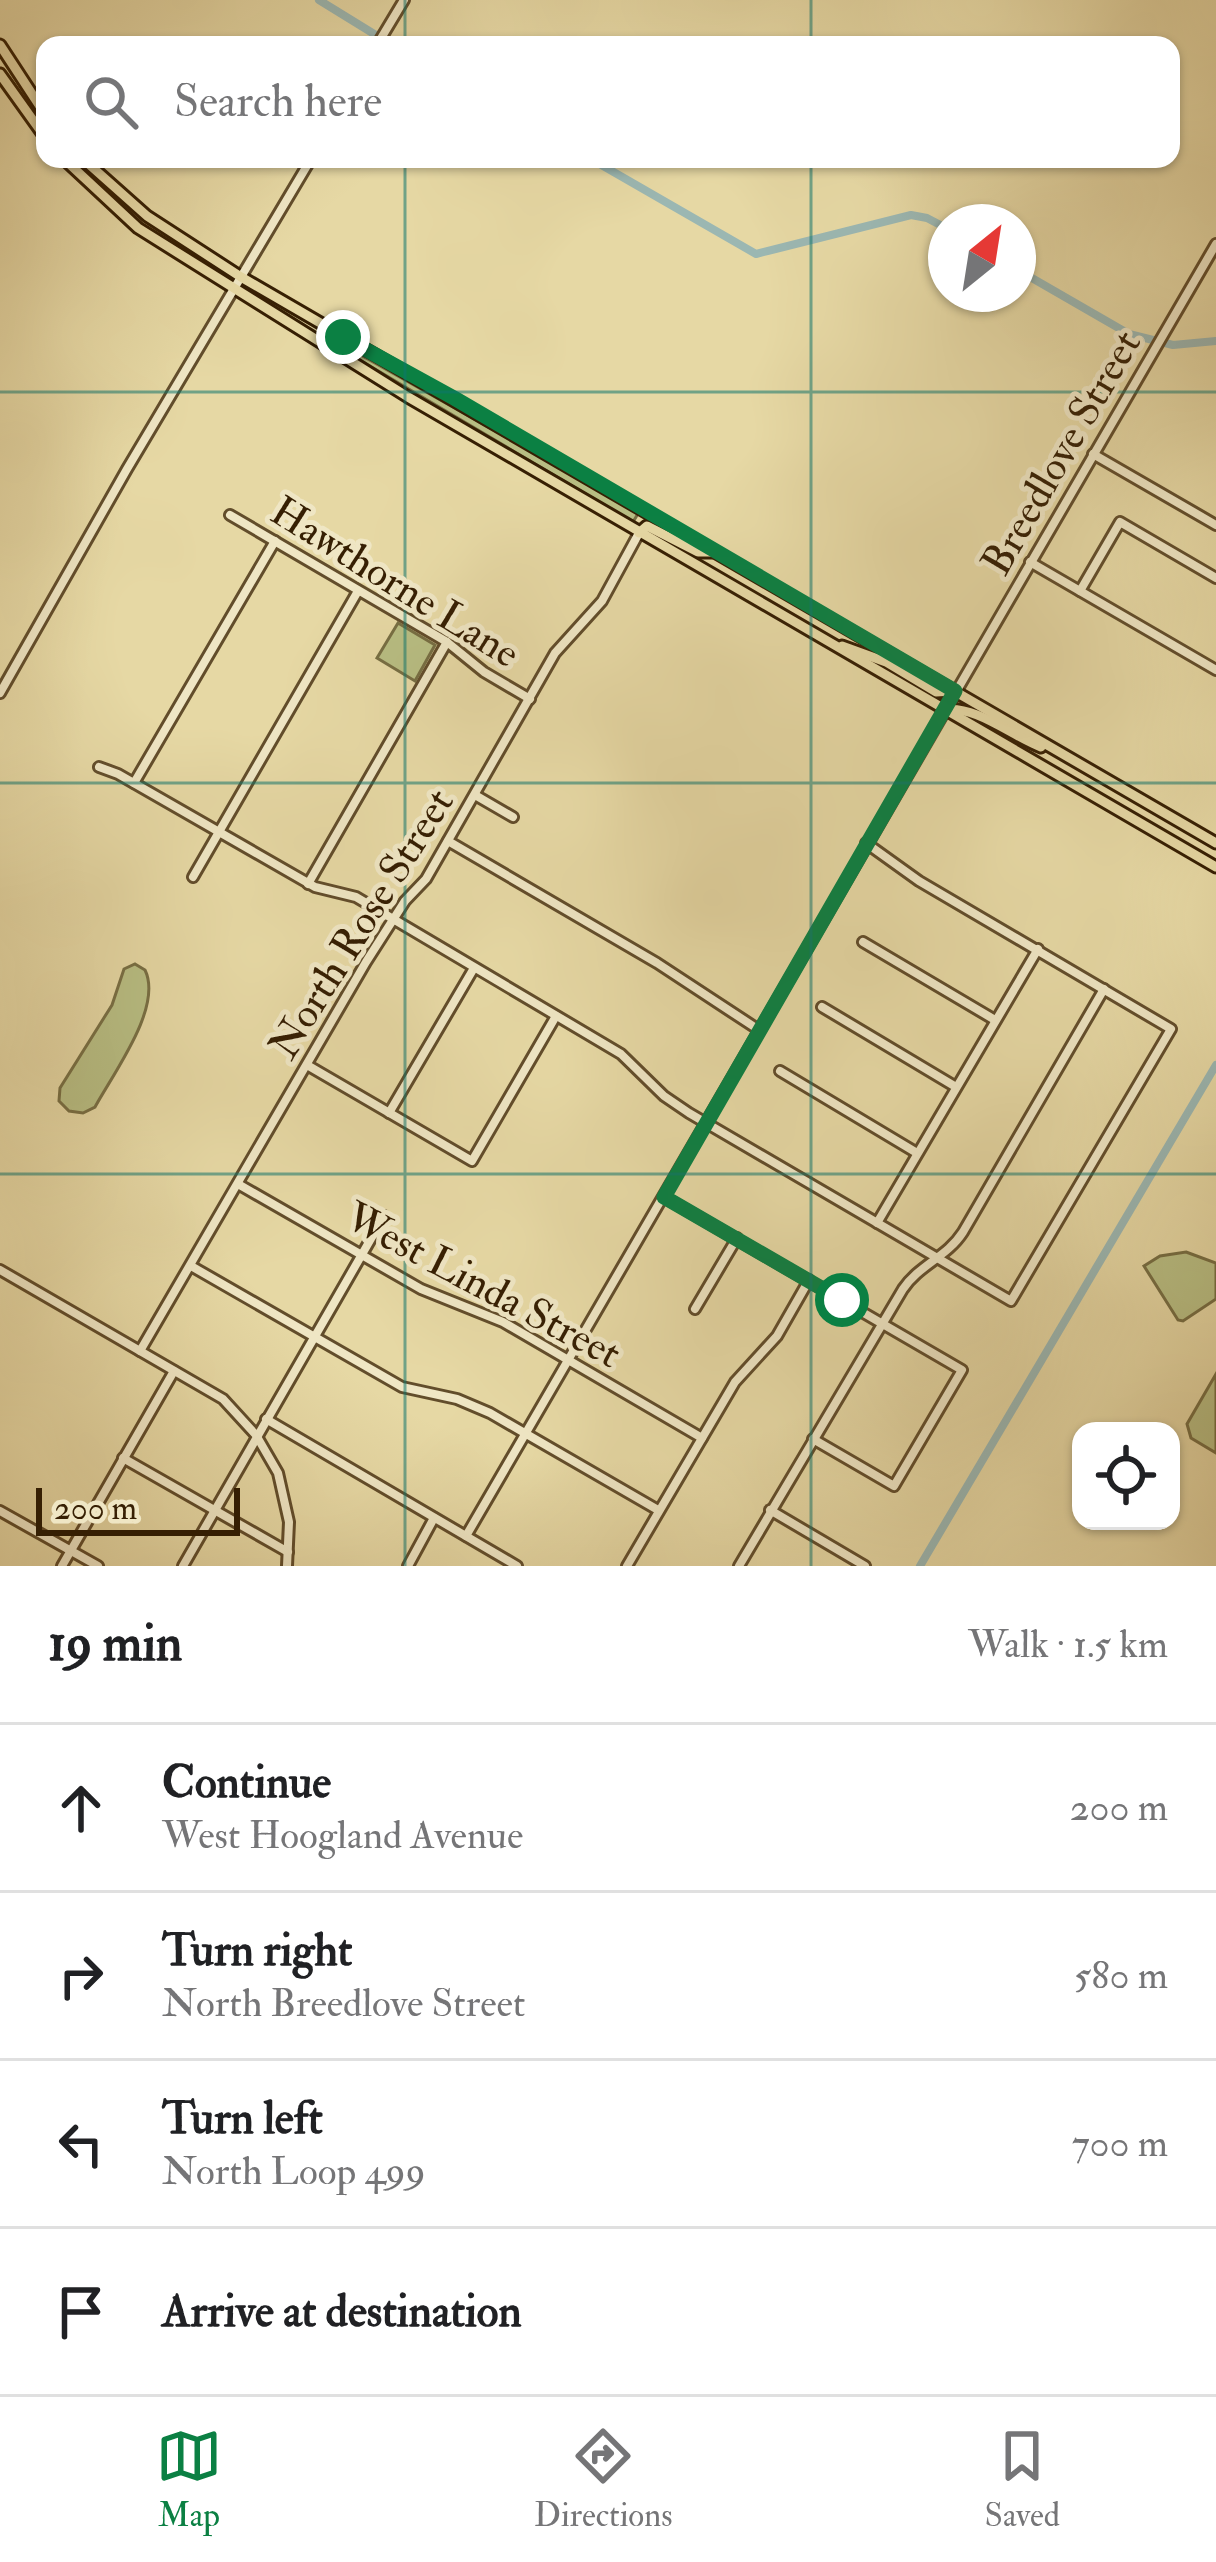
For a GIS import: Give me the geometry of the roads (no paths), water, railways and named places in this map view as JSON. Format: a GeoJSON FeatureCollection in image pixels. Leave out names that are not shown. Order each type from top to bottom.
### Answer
{"type":"FeatureCollection","features":[{"type":"Feature","properties":{"kind":"main road"},"geometry":{"type":"LineString","coordinates":[[0,45],[36,100]]}},
{"type":"Feature","properties":{"kind":"main road"},"geometry":{"type":"LineString","coordinates":[[0,74],[36,124]]}},
{"type":"Feature","properties":{"kind":"main road"},"geometry":{"type":"LineString","coordinates":[[74,168],[138,228],[233,290],[639,533],[1216,867]]}},
{"type":"Feature","properties":{"kind":"main road"},"geometry":{"type":"LineString","coordinates":[[93,168],[147,216],[241,277],[1216,843]]}},
{"type":"Feature","properties":{"kind":"main road"},"geometry":{"type":"LineString","coordinates":[[639,533],[646,526],[698,552],[717,553]]}},
{"type":"Feature","properties":{"kind":"main road"},"geometry":{"type":"LineString","coordinates":[[825,641],[886,662],[936,692],[955,691]]}},
{"type":"Feature","properties":{"kind":"main road"},"geometry":{"type":"LineString","coordinates":[[944,710],[962,707],[1009,734],[1069,757]]}},
{"type":"Feature","properties":{"kind":"street"},"geometry":{"type":"LineString","coordinates":[[383,36],[404,0]]}},
{"type":"Feature","properties":{"kind":"street"},"geometry":{"type":"LineString","coordinates":[[0,693],[306,168]]}},
{"type":"Feature","properties":{"kind":"street","name":"Breedlove Street"},"geometry":{"type":"LineString","coordinates":[[466,1536],[1216,244]]}},
{"type":"Feature","properties":{"kind":"street"},"geometry":{"type":"LineString","coordinates":[[1093,454],[1216,525]]}},
{"type":"Feature","properties":{"kind":"street","name":"Hawthorne Lane"},"geometry":{"type":"LineString","coordinates":[[230,514],[447,642],[484,672],[530,699]]}},
{"type":"Feature","properties":{"kind":"street"},"geometry":{"type":"LineString","coordinates":[[1080,591],[1120,522],[1216,578]]}},
{"type":"Feature","properties":{"kind":"street","name":"North Rose Street"},"geometry":{"type":"LineString","coordinates":[[140,1351],[366,962],[448,841],[562,643],[602,601],[639,533]]}},
{"type":"Feature","properties":{"kind":"street"},"geometry":{"type":"LineString","coordinates":[[134,783],[275,541]]}},
{"type":"Feature","properties":{"kind":"street"},"geometry":{"type":"LineString","coordinates":[[1030,562],[1216,670]]}},
{"type":"Feature","properties":{"kind":"street"},"geometry":{"type":"LineString","coordinates":[[193,878],[358,591]]}},
{"type":"Feature","properties":{"kind":"street"},"geometry":{"type":"LineString","coordinates":[[308,884],[447,642]]}},
{"type":"Feature","properties":{"kind":"street"},"geometry":{"type":"LineString","coordinates":[[99,767],[308,884],[356,897],[628,1059],[670,1100],[1011,1301],[1172,1029],[919,881],[866,843]]}},
{"type":"Feature","properties":{"kind":"street"},"geometry":{"type":"LineString","coordinates":[[475,795],[513,817]]}},
{"type":"Feature","properties":{"kind":"street"},"geometry":{"type":"LineString","coordinates":[[448,841],[657,963],[759,1030]]}},
{"type":"Feature","properties":{"kind":"street"},"geometry":{"type":"LineString","coordinates":[[862,942],[995,1020]]}},
{"type":"Feature","properties":{"kind":"street"},"geometry":{"type":"LineString","coordinates":[[877,1223],[1038,949]]}},
{"type":"Feature","properties":{"kind":"street"},"geometry":{"type":"LineString","coordinates":[[389,1113],[474,968]]}},
{"type":"Feature","properties":{"kind":"street"},"geometry":{"type":"LineString","coordinates":[[739,1566],[909,1280],[953,1248],[1104,989]]}},
{"type":"Feature","properties":{"kind":"street"},"geometry":{"type":"LineString","coordinates":[[822,1007],[956,1087]]}},
{"type":"Feature","properties":{"kind":"street"},"geometry":{"type":"LineString","coordinates":[[307,1065],[472,1161],[556,1016]]}},
{"type":"Feature","properties":{"kind":"street"},"geometry":{"type":"LineString","coordinates":[[780,1071],[917,1153]]}},
{"type":"Feature","properties":{"kind":"street","name":"West Linda Street"},"geometry":{"type":"LineString","coordinates":[[238,1184],[421,1289],[490,1316],[702,1438]]}},
{"type":"Feature","properties":{"kind":"street"},"geometry":{"type":"LineString","coordinates":[[664,1197],[962,1370],[894,1486],[813,1439]]}},
{"type":"Feature","properties":{"kind":"street"},"geometry":{"type":"LineString","coordinates":[[183,1566],[384,1216]]}},
{"type":"Feature","properties":{"kind":"street"},"geometry":{"type":"LineString","coordinates":[[694,1309],[737,1238]]}},
{"type":"Feature","properties":{"kind":"street"},"geometry":{"type":"LineString","coordinates":[[191,1266],[402,1387],[465,1402],[658,1510]]}},
{"type":"Feature","properties":{"kind":"street"},"geometry":{"type":"LineString","coordinates":[[0,1270],[223,1399],[273,1462],[285,1496],[287,1566]]}},
{"type":"Feature","properties":{"kind":"street"},"geometry":{"type":"LineString","coordinates":[[626,1566],[735,1382],[777,1336],[808,1280]]}},
{"type":"Feature","properties":{"kind":"street"},"geometry":{"type":"LineString","coordinates":[[62,1566],[174,1371]]}},
{"type":"Feature","properties":{"kind":"street"},"geometry":{"type":"LineString","coordinates":[[266,1419],[517,1566]]}},
{"type":"Feature","properties":{"kind":"street"},"geometry":{"type":"LineString","coordinates":[[123,1458],[288,1552]]}},
{"type":"Feature","properties":{"kind":"street"},"geometry":{"type":"LineString","coordinates":[[0,1510],[98,1566]]}},
{"type":"Feature","properties":{"kind":"street"},"geometry":{"type":"LineString","coordinates":[[770,1510],[865,1566]]}},
{"type":"Feature","properties":{"kind":"street"},"geometry":{"type":"LineString","coordinates":[[409,1566],[434,1518]]}},
{"type":"Feature","properties":{"kind":"waterway"},"geometry":{"type":"LineString","coordinates":[[319,0],[377,36]]}},
{"type":"Feature","properties":{"kind":"waterway"},"geometry":{"type":"LineString","coordinates":[[607,168],[756,254],[911,215],[928,219]]}},
{"type":"Feature","properties":{"kind":"waterway"},"geometry":{"type":"LineString","coordinates":[[1036,280],[1129,334],[1173,345],[1216,341]]}},
{"type":"Feature","properties":{"kind":"waterway"},"geometry":{"type":"LineString","coordinates":[[920,1566],[1216,1065]]}}]}
